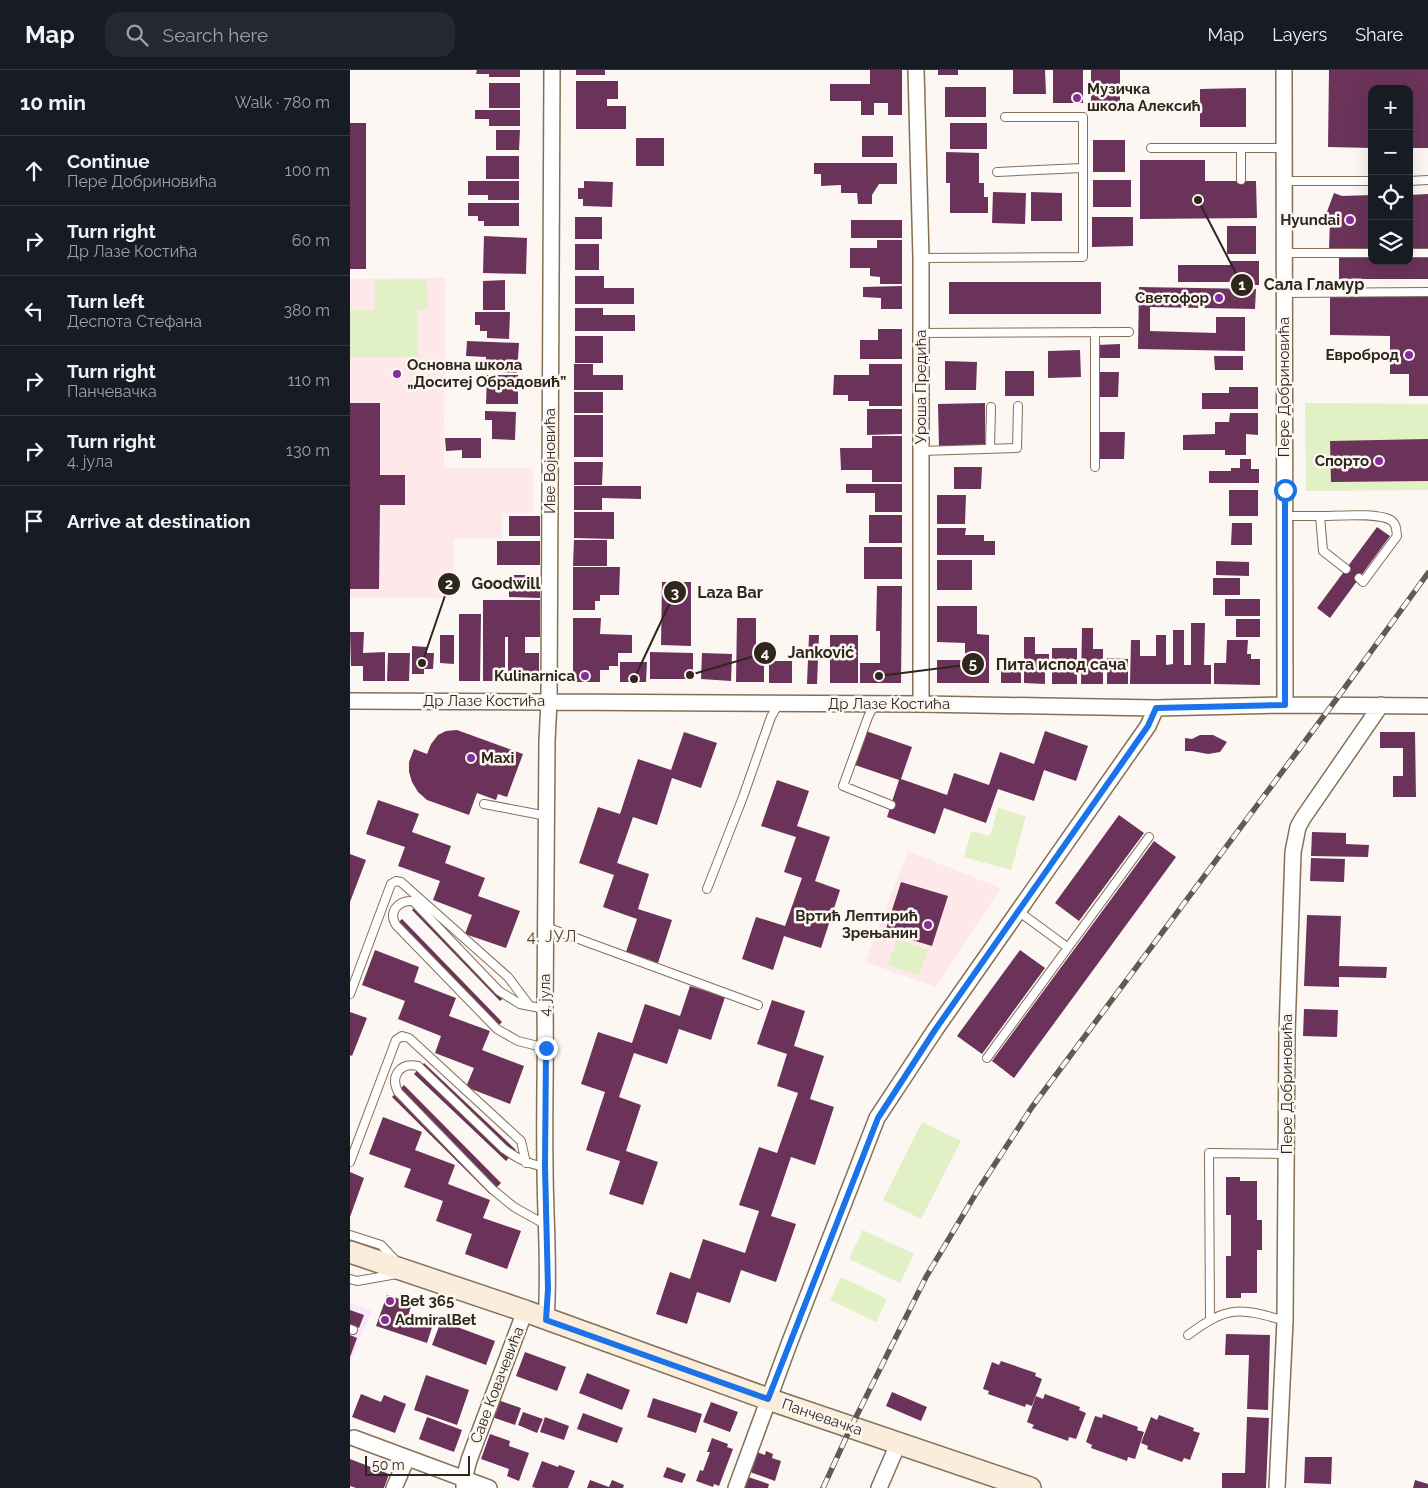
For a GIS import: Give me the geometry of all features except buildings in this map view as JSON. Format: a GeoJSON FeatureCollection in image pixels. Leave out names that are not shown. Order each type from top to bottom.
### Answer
{"type":"FeatureCollection","features":[{"type":"Feature","properties":{"kind":"street","name":"Иве Војновића"},"geometry":{"type":"LineString","coordinates":[[549,701],[552,70]]}},
{"type":"Feature","properties":{"kind":"street","name":"Уроша Предића"},"geometry":{"type":"LineString","coordinates":[[916,70],[921,258],[920,704]]}},
{"type":"Feature","properties":{"kind":"street","name":"Пере Добриновића"},"geometry":{"type":"LineString","coordinates":[[1284,70],[1285,705]]}},
{"type":"Feature","properties":{"kind":"street","name":"Др Лазе Костића"},"geometry":{"type":"LineString","coordinates":[[350,701],[920,704],[1156,708],[1285,705],[1428,706]]}},
{"type":"Feature","properties":{"kind":"street","name":"4. јула"},"geometry":{"type":"LineString","coordinates":[[546,1320],[548,1289],[545,1167],[545,1009],[549,701]]}},
{"type":"Feature","properties":{"kind":"street","name":"Пере Добриновића"},"geometry":{"type":"LineString","coordinates":[[1277,1488],[1285,1321],[1286,1033],[1293,852],[1298,827],[1303,818],[1381,705]]}},
{"type":"Feature","properties":{"kind":"street"},"geometry":{"type":"LineString","coordinates":[[736,1488],[768,1399],[878,1118],[930,1038],[1148,726],[1156,708]]}},
{"type":"Feature","properties":{"kind":"street","name":"Панчевачка"},"geometry":{"type":"LineString","coordinates":[[350,1252],[524,1311],[768,1399],[1030,1488]]}},
{"type":"Feature","properties":{"kind":"street","name":"Саве Ковачевића"},"geometry":{"type":"LineString","coordinates":[[464,1483],[473,1447],[524,1311]]}},
{"type":"Feature","properties":{"kind":"street"},"geometry":{"type":"LineString","coordinates":[[354,1438],[407,1458],[464,1483],[489,1488]]}},
{"type":"Feature","properties":{"kind":"street"},"geometry":{"type":"LineString","coordinates":[[879,1488],[898,1444]]}},
{"type":"Feature","properties":{"kind":"street"},"geometry":{"type":"LineString","coordinates":[[394,1488],[407,1458]]}},
{"type":"Feature","properties":{"kind":"lane"},"geometry":{"type":"LineString","coordinates":[[921,258],[1083,257],[1083,117],[1005,117]]}},
{"type":"Feature","properties":{"kind":"lane"},"geometry":{"type":"LineString","coordinates":[[1151,148],[1284,148]]}},
{"type":"Feature","properties":{"kind":"lane"},"geometry":{"type":"LineString","coordinates":[[1241,148],[1241,180]]}},
{"type":"Feature","properties":{"kind":"lane"},"geometry":{"type":"LineString","coordinates":[[997,172],[1082,168]]}},
{"type":"Feature","properties":{"kind":"lane"},"geometry":{"type":"LineString","coordinates":[[1413,180],[1428,180]]}},
{"type":"Feature","properties":{"kind":"lane"},"geometry":{"type":"LineString","coordinates":[[1284,181],[1368,181]]}},
{"type":"Feature","properties":{"kind":"lane"},"geometry":{"type":"LineString","coordinates":[[1284,253],[1368,253]]}},
{"type":"Feature","properties":{"kind":"lane"},"geometry":{"type":"LineString","coordinates":[[1413,253],[1428,253]]}},
{"type":"Feature","properties":{"kind":"lane"},"geometry":{"type":"LineString","coordinates":[[1284,293],[1428,292]]}},
{"type":"Feature","properties":{"kind":"lane"},"geometry":{"type":"LineString","coordinates":[[1094,332],[1094,467]]}},
{"type":"Feature","properties":{"kind":"lane"},"geometry":{"type":"LineString","coordinates":[[921,333],[1129,332]]}},
{"type":"Feature","properties":{"kind":"lane"},"geometry":{"type":"LineString","coordinates":[[921,451],[1017,448],[1018,406]]}},
{"type":"Feature","properties":{"kind":"lane"},"geometry":{"type":"LineString","coordinates":[[990,407],[990,449]]}},
{"type":"Feature","properties":{"kind":"lane"},"geometry":{"type":"LineString","coordinates":[[1284,516],[1379,516],[1391,521],[1396,527],[1397,536],[1363,582],[1359,578]]}},
{"type":"Feature","properties":{"kind":"lane"},"geometry":{"type":"LineString","coordinates":[[1320,516],[1323,551],[1346,569]]}},
{"type":"Feature","properties":{"kind":"lane"},"geometry":{"type":"LineString","coordinates":[[707,890],[771,717],[779,703]]}},
{"type":"Feature","properties":{"kind":"lane"},"geometry":{"type":"LineString","coordinates":[[875,704],[868,716],[843,786],[891,805]]}},
{"type":"Feature","properties":{"kind":"lane"},"geometry":{"type":"LineString","coordinates":[[484,804],[547,816]]}},
{"type":"Feature","properties":{"kind":"lane"},"geometry":{"type":"LineString","coordinates":[[986,1058],[1148,837]]}},
{"type":"Feature","properties":{"kind":"lane"},"geometry":{"type":"LineString","coordinates":[[350,994],[391,884],[396,881],[401,882],[508,978],[529,1005]]}},
{"type":"Feature","properties":{"kind":"lane"},"geometry":{"type":"LineString","coordinates":[[545,1009],[520,1004],[499,991],[413,901],[406,900],[398,904],[392,914],[396,925],[497,1029],[518,1042],[546,1048]]}},
{"type":"Feature","properties":{"kind":"lane"},"geometry":{"type":"LineString","coordinates":[[1018,911],[1067,947]]}},
{"type":"Feature","properties":{"kind":"lane"},"geometry":{"type":"LineString","coordinates":[[546,927],[758,1004]]}},
{"type":"Feature","properties":{"kind":"lane"},"geometry":{"type":"LineString","coordinates":[[350,1162],[396,1040],[402,1036],[409,1038],[521,1141],[522,1161]]}},
{"type":"Feature","properties":{"kind":"lane"},"geometry":{"type":"LineString","coordinates":[[545,1167],[522,1161],[504,1149],[422,1069],[415,1065],[407,1066],[398,1073],[394,1082],[398,1092],[499,1195],[514,1207],[546,1225]]}},
{"type":"Feature","properties":{"kind":"lane"},"geometry":{"type":"LineString","coordinates":[[1210,1319],[1209,1153],[1287,1154]]}},
{"type":"Feature","properties":{"kind":"lane"},"geometry":{"type":"LineString","coordinates":[[350,1235],[381,1246],[407,1270]]}},
{"type":"Feature","properties":{"kind":"lane"},"geometry":{"type":"LineString","coordinates":[[350,1279],[357,1281],[407,1270]]}},
{"type":"Feature","properties":{"kind":"lane"},"geometry":{"type":"LineString","coordinates":[[1188,1335],[1210,1319],[1225,1313],[1242,1311],[1259,1313],[1285,1321]]}},
{"type":"Feature","properties":{"kind":"shaded area","name":"Основна школа „Доситеј Обрадовић”"},"geometry":{"type":"Polygon","coordinates":[[[445,278],[444,468],[533,468],[533,513],[502,513],[502,539],[454,539],[454,598],[350,598],[350,279],[445,278]]]}},
{"type":"Feature","properties":{"kind":"shaded area","name":"Вртић Лептирић Зрењанин"},"geometry":{"type":"Polygon","coordinates":[[[908,851],[1001,888],[936,987],[865,962],[908,851]]]}},
{"type":"Feature","properties":{"kind":"shaded area"},"geometry":{"type":"Polygon","coordinates":[[[350,1303],[372,1311],[350,1363],[350,1303]]]}},
{"type":"Feature","properties":{"kind":"green space"},"geometry":{"type":"Polygon","coordinates":[[[427,279],[428,309],[411,310],[417,310],[418,357],[350,357],[350,310],[375,310],[375,280],[427,279]]]}},
{"type":"Feature","properties":{"kind":"green space"},"geometry":{"type":"Polygon","coordinates":[[[1305,403],[1428,404],[1428,490],[1306,491],[1305,403]]]}},
{"type":"Feature","properties":{"kind":"green space"},"geometry":{"type":"Polygon","coordinates":[[[998,808],[1026,816],[1011,870],[964,857],[971,831],[990,836],[998,808]]]}},
{"type":"Feature","properties":{"kind":"green space"},"geometry":{"type":"Polygon","coordinates":[[[897,939],[928,950],[919,975],[888,965],[897,939]]]}},
{"type":"Feature","properties":{"kind":"green space"},"geometry":{"type":"Polygon","coordinates":[[[922,1122],[961,1141],[921,1219],[883,1200],[922,1122]]]}},
{"type":"Feature","properties":{"kind":"green space"},"geometry":{"type":"Polygon","coordinates":[[[863,1230],[914,1254],[900,1283],[849,1259],[863,1230]]]}},
{"type":"Feature","properties":{"kind":"green space"},"geometry":{"type":"Polygon","coordinates":[[[841,1277],[887,1299],[876,1322],[830,1300],[841,1277]]]}},
{"type":"Feature","properties":{"kind":"railway"},"geometry":{"type":"LineString","coordinates":[[823,1488],[851,1427],[926,1277],[978,1190],[1032,1107],[1338,697],[1428,573]]}},
{"type":"Feature","properties":{"kind":"place","name":"Музичка школа Алексић"},"geometry":{"type":"Point","coordinates":[1077,98]}},
{"type":"Feature","properties":{"kind":"place","name":"Сала Гламур"},"geometry":{"type":"Point","coordinates":[1198,200]}},
{"type":"Feature","properties":{"kind":"place","name":"Hyundai"},"geometry":{"type":"Point","coordinates":[1350,220]}},
{"type":"Feature","properties":{"kind":"place","name":"Светофор"},"geometry":{"type":"Point","coordinates":[1219,298]}},
{"type":"Feature","properties":{"kind":"place","name":"Евроброд"},"geometry":{"type":"Point","coordinates":[1409,355]}},
{"type":"Feature","properties":{"kind":"place","name":"Основна школа „Доситеј Обрадовић”"},"geometry":{"type":"Point","coordinates":[397,374]}},
{"type":"Feature","properties":{"kind":"place","name":"Спорто"},"geometry":{"type":"Point","coordinates":[1379,461]}},
{"type":"Feature","properties":{"kind":"place","name":"Goodwill"},"geometry":{"type":"Point","coordinates":[422,663]}},
{"type":"Feature","properties":{"kind":"place","name":"Janković"},"geometry":{"type":"Point","coordinates":[690,675]}},
{"type":"Feature","properties":{"kind":"place","name":"Kulinarnica"},"geometry":{"type":"Point","coordinates":[585,676]}},
{"type":"Feature","properties":{"kind":"place","name":"Пита испод сача"},"geometry":{"type":"Point","coordinates":[879,676]}},
{"type":"Feature","properties":{"kind":"place","name":"Laza Bar"},"geometry":{"type":"Point","coordinates":[634,679]}},
{"type":"Feature","properties":{"kind":"place","name":"Maxi"},"geometry":{"type":"Point","coordinates":[471,758]}},
{"type":"Feature","properties":{"kind":"place","name":"Вртић Лептирић Зрењанин"},"geometry":{"type":"Point","coordinates":[928,925]}},
{"type":"Feature","properties":{"kind":"place","name":"Bet 365"},"geometry":{"type":"Point","coordinates":[390,1301]}},
{"type":"Feature","properties":{"kind":"place","name":"AdmiralBet"},"geometry":{"type":"Point","coordinates":[385,1320]}},
{"type":"Feature","properties":{"kind":"district","name":"4. ЈУЛ"},"geometry":{"type":"Point","coordinates":[552,936]}},
{"type":"Feature","properties":{"kind":"route"},"geometry":{"type":"LineString","coordinates":[[546,1048],[545,1167],[548,1289],[546,1320],[768,1399],[878,1118],[935,1030],[1148,726],[1156,708],[1285,705],[1285,490]]}}]}
